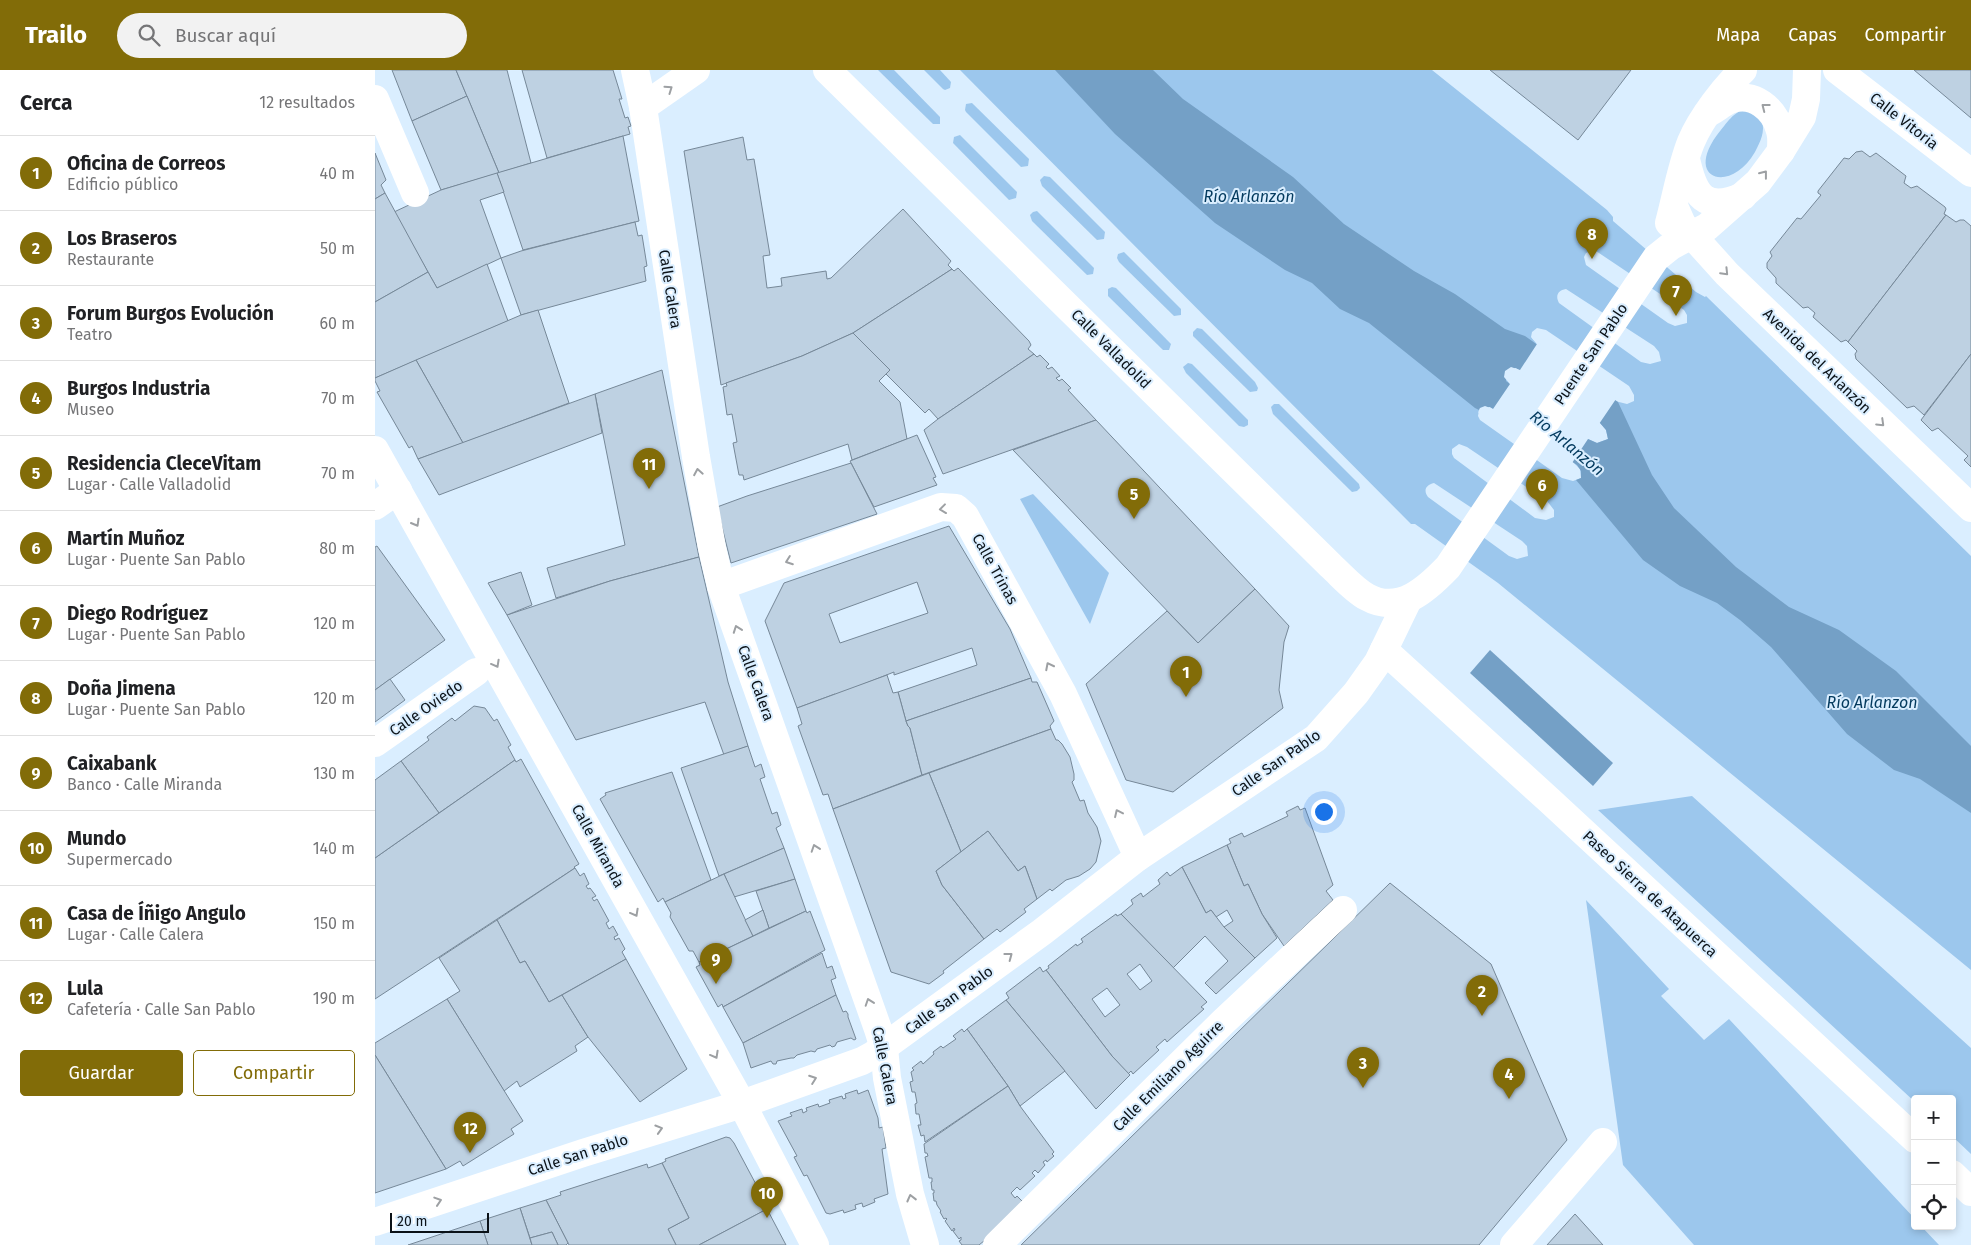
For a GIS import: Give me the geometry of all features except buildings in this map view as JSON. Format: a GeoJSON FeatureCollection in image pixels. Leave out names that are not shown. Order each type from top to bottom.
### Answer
{"type":"FeatureCollection","features":[{"type":"Feature","properties":{"kind":"main road","name":"Calle Calera"},"geometry":{"type":"LineString","coordinates":[[635,70],[643,107],[696,457],[712,548],[721,586],[884,1048],[887,1078],[920,1242]]}},
{"type":"Feature","properties":{"kind":"main road"},"geometry":{"type":"LineString","coordinates":[[643,107],[695,70]]}},
{"type":"Feature","properties":{"kind":"main road","name":"Calle Valladolid"},"geometry":{"type":"LineString","coordinates":[[827,70],[1331,566],[1367,597],[1388,604],[1408,600]]}},
{"type":"Feature","properties":{"kind":"main road"},"geometry":{"type":"LineString","coordinates":[[1659,254],[1694,136],[1708,113],[1743,70]]}},
{"type":"Feature","properties":{"kind":"main road"},"geometry":{"type":"LineString","coordinates":[[1659,254],[1693,236],[1722,215],[1758,182],[1802,117],[1806,99],[1807,70]]}},
{"type":"Feature","properties":{"kind":"main road","name":"Calle Vitoria"},"geometry":{"type":"LineString","coordinates":[[1837,70],[1971,173]]}},
{"type":"Feature","properties":{"kind":"main road"},"geometry":{"type":"LineString","coordinates":[[1708,113],[1731,100],[1748,98],[1761,103],[1774,114],[1781,132],[1781,150]]}},
{"type":"Feature","properties":{"kind":"main road"},"geometry":{"type":"LineString","coordinates":[[375,99],[415,193]]}},
{"type":"Feature","properties":{"kind":"main road"},"geometry":{"type":"LineString","coordinates":[[1687,159],[1696,192],[1707,200],[1717,204],[1728,203],[1744,196]]}},
{"type":"Feature","properties":{"kind":"main road","name":"Avenida del Arlanzón"},"geometry":{"type":"LineString","coordinates":[[1674,206],[1682,224],[1727,274],[1971,508]]}},
{"type":"Feature","properties":{"kind":"main road","name":"Puente San Pablo"},"geometry":{"type":"LineString","coordinates":[[1408,600],[1435,581],[1457,553],[1659,254]]}},
{"type":"Feature","properties":{"kind":"main road","name":"Calle Miranda"},"geometry":{"type":"LineString","coordinates":[[375,450],[742,1104],[815,1245]]}},
{"type":"Feature","properties":{"kind":"main road"},"geometry":{"type":"LineString","coordinates":[[375,506],[398,490]]}},
{"type":"Feature","properties":{"kind":"main road","name":"Calle Trinas"},"geometry":{"type":"LineString","coordinates":[[721,586],[941,507],[956,508],[965,516],[1043,654],[1138,857]]}},
{"type":"Feature","properties":{"kind":"main road","name":"Calle San Pablo"},"geometry":{"type":"LineString","coordinates":[[375,1222],[583,1153],[742,1104],[862,1061],[884,1048],[1042,932],[1138,857],[1316,738],[1356,693],[1378,662],[1408,600]]}},
{"type":"Feature","properties":{"kind":"main road","name":"Paseo Sierra de Atapuerca"},"geometry":{"type":"LineString","coordinates":[[1384,650],[1911,1135]]}},
{"type":"Feature","properties":{"kind":"main road","name":"Calle Oviedo"},"geometry":{"type":"LineString","coordinates":[[375,744],[476,672]]}},
{"type":"Feature","properties":{"kind":"main road","name":"Calle Emiliano Aguirre"},"geometry":{"type":"LineString","coordinates":[[997,1245],[1216,1030],[1343,910]]}},
{"type":"Feature","properties":{"kind":"main road"},"geometry":{"type":"LineString","coordinates":[[1514,1245],[1603,1142]]}},
{"type":"Feature","properties":{"kind":"main road"},"geometry":{"type":"LineString","coordinates":[[1956,1178],[1971,1192]]}},
{"type":"Feature","properties":{"kind":"shaded area"},"geometry":{"type":"Polygon","coordinates":[[[878,70],[894,70],[940,117],[940,124],[933,124],[878,70]]]}},
{"type":"Feature","properties":{"kind":"shaded area"},"geometry":{"type":"Polygon","coordinates":[[[924,70],[940,70],[951,82],[950,88],[943,89],[924,70]]]}},
{"type":"Feature","properties":{"kind":"shaded area"},"geometry":{"type":"Polygon","coordinates":[[[960,70],[1432,70],[1607,210],[1613,217],[1613,221],[1696,292],[1706,296],[1971,556],[1971,970],[1498,583],[1415,524],[1411,524],[960,70]],[[1596,251],[1586,253],[1584,257],[1586,265],[1668,323],[1675,326],[1687,323],[1687,315],[1684,310],[1596,251]],[[1566,289],[1557,296],[1559,303],[1641,362],[1650,364],[1661,361],[1659,352],[1654,346],[1566,289]],[[1537,328],[1532,332],[1531,337],[1537,344],[1519,370],[1514,367],[1504,374],[1510,384],[1493,409],[1490,407],[1479,410],[1478,416],[1480,420],[1562,478],[1573,481],[1581,478],[1580,469],[1573,462],[1588,439],[1597,443],[1608,439],[1606,430],[1600,423],[1615,401],[1627,404],[1634,401],[1634,395],[1629,386],[1546,330],[1537,328]],[[1459,444],[1452,449],[1454,458],[1535,518],[1546,520],[1554,517],[1554,510],[1547,501],[1467,447],[1459,444]],[[1434,483],[1426,488],[1428,497],[1509,556],[1517,559],[1528,556],[1527,546],[1522,541],[1434,483]]]}},
{"type":"Feature","properties":{"kind":"shaded area"},"geometry":{"type":"Polygon","coordinates":[[[972,103],[1029,159],[1028,166],[1021,167],[966,112],[966,104],[972,103]]]}},
{"type":"Feature","properties":{"kind":"shaded area"},"geometry":{"type":"Polygon","coordinates":[[[1749,108],[1762,119],[1763,124],[1762,136],[1755,152],[1745,165],[1734,173],[1724,177],[1715,176],[1708,171],[1706,163],[1708,150],[1731,118],[1749,108]]]}},
{"type":"Feature","properties":{"kind":"shaded area"},"geometry":{"type":"Polygon","coordinates":[[[960,135],[1017,192],[1016,198],[1009,200],[953,143],[954,137],[960,135]]]}},
{"type":"Feature","properties":{"kind":"shaded area"},"geometry":{"type":"Polygon","coordinates":[[[1044,176],[1050,177],[1105,232],[1104,239],[1097,240],[1042,186],[1040,180],[1044,176]]]}},
{"type":"Feature","properties":{"kind":"shaded area"},"geometry":{"type":"Polygon","coordinates":[[[1037,211],[1094,268],[1093,274],[1087,275],[1032,221],[1030,215],[1037,211]]]}},
{"type":"Feature","properties":{"kind":"shaded area"},"geometry":{"type":"Polygon","coordinates":[[[1124,252],[1181,309],[1181,315],[1174,316],[1119,262],[1118,254],[1124,252]]]}},
{"type":"Feature","properties":{"kind":"shaded area"},"geometry":{"type":"Polygon","coordinates":[[[1116,288],[1171,344],[1169,350],[1163,350],[1108,296],[1108,289],[1116,288]]]}},
{"type":"Feature","properties":{"kind":"shaded area"},"geometry":{"type":"Polygon","coordinates":[[[1197,328],[1202,329],[1255,382],[1258,388],[1257,391],[1250,392],[1193,336],[1193,332],[1197,328]]]}},
{"type":"Feature","properties":{"kind":"shaded area"},"geometry":{"type":"Polygon","coordinates":[[[1188,363],[1192,364],[1248,420],[1248,425],[1244,427],[1239,426],[1186,373],[1183,367],[1188,363]]]}},
{"type":"Feature","properties":{"kind":"shaded area"},"geometry":{"type":"Polygon","coordinates":[[[1274,404],[1279,404],[1359,484],[1360,488],[1357,491],[1352,492],[1273,414],[1271,407],[1274,404]]]}},
{"type":"Feature","properties":{"kind":"shaded area"},"geometry":{"type":"Polygon","coordinates":[[[1033,494],[1109,573],[1090,624],[1020,499],[1033,494]]]}},
{"type":"Feature","properties":{"kind":"shaded area"},"geometry":{"type":"Polygon","coordinates":[[[1692,796],[1971,1048],[1971,1154],[1956,1140],[1956,1095],[1911,1095],[1911,1098],[1598,810],[1692,796]]]}},
{"type":"Feature","properties":{"kind":"shaded area"},"geometry":{"type":"Polygon","coordinates":[[[1586,900],[1669,989],[1661,996],[1704,1040],[1729,1019],[1911,1215],[1911,1230],[1925,1230],[1939,1245],[1694,1245],[1623,1165],[1586,900]]]}},
{"type":"Feature","properties":{"kind":"water","name":"Río Arlanzón"},"geometry":{"type":"Polygon","coordinates":[[[1055,70],[1153,70],[1183,99],[1293,177],[1344,224],[1414,271],[1455,294],[1505,329],[1525,336],[1618,402],[1652,475],[1674,508],[1736,567],[1789,607],[1839,630],[1896,671],[1971,746],[1971,813],[1920,779],[1894,770],[1847,734],[1771,647],[1740,620],[1717,603],[1680,586],[1643,560],[1576,480],[1581,478],[1581,471],[1577,465],[1490,407],[1480,408],[1479,410],[1475,408],[1369,323],[1340,309],[1312,283],[1285,270],[1215,223],[1115,134],[1055,70]],[[1516,368],[1507,370],[1506,381],[1588,439],[1597,443],[1608,439],[1606,430],[1600,423],[1516,368]]]}},
{"type":"Feature","properties":{"kind":"water"},"geometry":{"type":"Polygon","coordinates":[[[1490,650],[1613,763],[1593,786],[1470,673],[1490,650]]]}},
{"type":"Feature","properties":{"kind":"pier"},"geometry":{"type":"Polygon","coordinates":[[[1531,337],[1620,401],[1616,399],[1599,424],[1604,432],[1598,425],[1515,370],[1510,370],[1508,373],[1508,379],[1589,437],[1599,440],[1588,439],[1572,463],[1578,470],[1572,464],[1489,409],[1478,413],[1480,408],[1485,406],[1493,409],[1510,384],[1504,377],[1505,371],[1511,367],[1520,370],[1537,344],[1531,337]]]}},
{"type":"Feature","properties":{"kind":"place","name":"Doña Jimena"},"geometry":{"type":"Point","coordinates":[1592,259]}},
{"type":"Feature","properties":{"kind":"place","name":"Diego Rodríguez"},"geometry":{"type":"Point","coordinates":[1676,316]}},
{"type":"Feature","properties":{"kind":"place","name":"Casa de Íñigo Angulo"},"geometry":{"type":"Point","coordinates":[649,489]}},
{"type":"Feature","properties":{"kind":"place","name":"Martín Muñoz"},"geometry":{"type":"Point","coordinates":[1542,510]}},
{"type":"Feature","properties":{"kind":"place","name":"Residencia CleceVitam"},"geometry":{"type":"Point","coordinates":[1134,519]}},
{"type":"Feature","properties":{"kind":"place","name":"Oficina de Correos"},"geometry":{"type":"Point","coordinates":[1186,697]}},
{"type":"Feature","properties":{"kind":"place","name":"Caixabank"},"geometry":{"type":"Point","coordinates":[716,984]}},
{"type":"Feature","properties":{"kind":"place","name":"Los Braseros"},"geometry":{"type":"Point","coordinates":[1482,1016]}},
{"type":"Feature","properties":{"kind":"place","name":"Forum Burgos Evolución"},"geometry":{"type":"Point","coordinates":[1363,1088]}},
{"type":"Feature","properties":{"kind":"place","name":"Burgos Industria"},"geometry":{"type":"Point","coordinates":[1509,1099]}},
{"type":"Feature","properties":{"kind":"place","name":"Lula"},"geometry":{"type":"Point","coordinates":[470,1153]}},
{"type":"Feature","properties":{"kind":"place","name":"Mundo"},"geometry":{"type":"Point","coordinates":[767,1218]}},
{"type":"Feature","properties":{"kind":"water label","name":"Río Arlanzon"},"geometry":{"type":"Point","coordinates":[1872,702]}}]}
